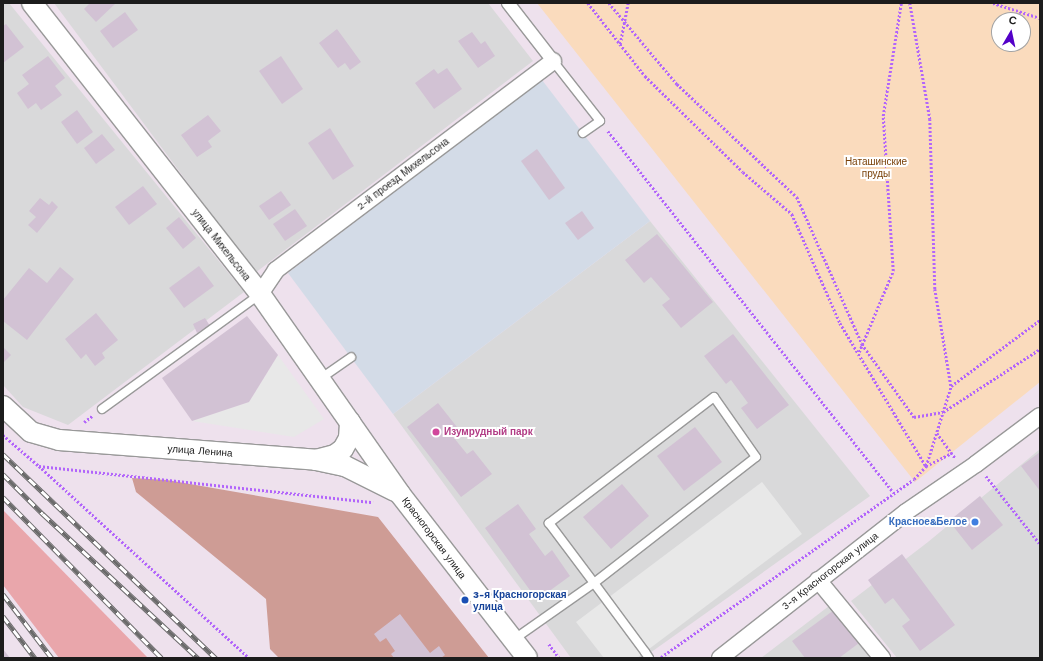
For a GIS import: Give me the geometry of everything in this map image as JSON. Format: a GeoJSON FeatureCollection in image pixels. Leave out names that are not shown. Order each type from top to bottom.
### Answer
{"type":"FeatureCollection","features":[{"type":"Feature","properties":{"kind":"street","name":"улица Михельсона"},"geometry":{"type":"LineString","coordinates":[[32,3],[260,294],[400,494]]}},
{"type":"Feature","properties":{"kind":"street"},"geometry":{"type":"LineString","coordinates":[[508,3],[553,61]]}},
{"type":"Feature","properties":{"kind":"street","name":"2-й проезд Михельсона"},"geometry":{"type":"LineString","coordinates":[[260,294],[276,270],[553,61]]}},
{"type":"Feature","properties":{"kind":"street","name":"улица Ленина"},"geometry":{"type":"LineString","coordinates":[[3,406],[31,432],[59,440],[316,460],[345,466],[375,479],[400,494]]}},
{"type":"Feature","properties":{"kind":"street","name":"3-я Красногорская улица"},"geometry":{"type":"LineString","coordinates":[[720,658],[906,512],[970,469],[1040,416]]}},
{"type":"Feature","properties":{"kind":"street"},"geometry":{"type":"LineString","coordinates":[[316,460],[335,455],[343,449],[349,438],[350,422]]}},
{"type":"Feature","properties":{"kind":"street","name":"Красногорская улица"},"geometry":{"type":"LineString","coordinates":[[400,494],[527,658]]}},
{"type":"Feature","properties":{"kind":"street"},"geometry":{"type":"LineString","coordinates":[[818,580],[882,658]]}},
{"type":"Feature","properties":{"kind":"lane"},"geometry":{"type":"LineString","coordinates":[[553,61],[600,121],[583,133]]}},
{"type":"Feature","properties":{"kind":"lane"},"geometry":{"type":"LineString","coordinates":[[102,409],[260,294]]}},
{"type":"Feature","properties":{"kind":"lane"},"geometry":{"type":"LineString","coordinates":[[320,379],[351,357]]}},
{"type":"Feature","properties":{"kind":"lane"},"geometry":{"type":"LineString","coordinates":[[512,640],[594,583],[756,457],[714,396],[549,523],[594,583],[649,658]]}},
{"type":"Feature","properties":{"kind":"path"},"geometry":{"type":"LineString","coordinates":[[588,3],[645,76],[743,172],[792,214],[840,322],[926,466]]}},
{"type":"Feature","properties":{"kind":"path"},"geometry":{"type":"LineString","coordinates":[[609,3],[677,84],[797,197],[862,344],[914,417],[943,412],[1040,349]]}},
{"type":"Feature","properties":{"kind":"path"},"geometry":{"type":"LineString","coordinates":[[620,45],[628,3]]}},
{"type":"Feature","properties":{"kind":"path"},"geometry":{"type":"LineString","coordinates":[[858,352],[893,271],[883,116],[901,3]]}},
{"type":"Feature","properties":{"kind":"path"},"geometry":{"type":"LineString","coordinates":[[910,3],[930,118],[935,289],[951,386],[926,466]]}},
{"type":"Feature","properties":{"kind":"path"},"geometry":{"type":"LineString","coordinates":[[993,3],[1040,18]]}},
{"type":"Feature","properties":{"kind":"path"},"geometry":{"type":"LineString","coordinates":[[600,121],[894,493]]}},
{"type":"Feature","properties":{"kind":"path"},"geometry":{"type":"LineString","coordinates":[[951,386],[1040,320]]}},
{"type":"Feature","properties":{"kind":"path"},"geometry":{"type":"LineString","coordinates":[[936,433],[952,453],[970,469],[1040,544]]}},
{"type":"Feature","properties":{"kind":"path"},"geometry":{"type":"LineString","coordinates":[[3,435],[39,466],[249,658]]}},
{"type":"Feature","properties":{"kind":"path"},"geometry":{"type":"LineString","coordinates":[[660,658],[914,479],[926,466],[952,453]]}},
{"type":"Feature","properties":{"kind":"path"},"geometry":{"type":"LineString","coordinates":[[39,466],[380,502]]}},
{"type":"Feature","properties":{"kind":"path"},"geometry":{"type":"LineString","coordinates":[[549,644],[559,658]]}},
{"type":"Feature","properties":{"kind":"shaded area"},"geometry":{"type":"Polygon","coordinates":[[[3,3],[9,3],[244,292],[68,425],[23,407],[3,385],[3,3]]]}},
{"type":"Feature","properties":{"kind":"shaded area"},"geometry":{"type":"Polygon","coordinates":[[[54,3],[488,3],[533,61],[255,273],[54,3]]]}},
{"type":"Feature","properties":{"kind":"shaded area"},"geometry":{"type":"Polygon","coordinates":[[[542,80],[650,221],[393,414],[288,273],[542,80]]]}},
{"type":"Feature","properties":{"kind":"shaded area"},"geometry":{"type":"Polygon","coordinates":[[[650,221],[870,496],[643,658],[571,658],[393,414],[650,221]]]}},
{"type":"Feature","properties":{"kind":"shaded area"},"geometry":{"type":"Polygon","coordinates":[[[278,355],[324,419],[294,437],[192,421],[249,402],[278,355]]]}},
{"type":"Feature","properties":{"kind":"shaded area"},"geometry":{"type":"Polygon","coordinates":[[[1040,449],[1040,658],[897,658],[851,601],[928,542],[1040,449]]]}},
{"type":"Feature","properties":{"kind":"shaded area"},"geometry":{"type":"Polygon","coordinates":[[[132,478],[167,480],[378,517],[489,658],[279,658],[270,649],[266,599],[136,492],[132,478]]]}},
{"type":"Feature","properties":{"kind":"shaded area"},"geometry":{"type":"Polygon","coordinates":[[[762,482],[802,534],[637,658],[604,658],[576,622],[762,482]]]}},
{"type":"Feature","properties":{"kind":"shaded area"},"geometry":{"type":"Polygon","coordinates":[[[3,510],[148,658],[59,658],[3,585],[3,510]]]}},
{"type":"Feature","properties":{"kind":"shaded area"},"geometry":{"type":"Polygon","coordinates":[[[829,606],[870,658],[761,658],[829,606]]]}},
{"type":"Feature","properties":{"kind":"green space","name":"Наташинские пруды"},"geometry":{"type":"Polygon","coordinates":[[[537,3],[1040,3],[1040,382],[915,482],[537,3]]]}},
{"type":"Feature","properties":{"kind":"building"},"geometry":{"type":"Polygon","coordinates":[[[90,3],[116,3],[96,22],[84,9],[90,3]]]}},
{"type":"Feature","properties":{"kind":"building"},"geometry":{"type":"Polygon","coordinates":[[[125,12],[138,30],[113,48],[100,31],[125,12]]]}},
{"type":"Feature","properties":{"kind":"building"},"geometry":{"type":"Polygon","coordinates":[[[6,24],[24,47],[3,63],[3,26],[6,24]]]}},
{"type":"Feature","properties":{"kind":"building"},"geometry":{"type":"Polygon","coordinates":[[[337,29],[361,62],[350,70],[345,63],[338,68],[319,43],[337,29]]]}},
{"type":"Feature","properties":{"kind":"building"},"geometry":{"type":"Polygon","coordinates":[[[472,32],[481,44],[485,41],[495,56],[478,68],[458,41],[472,32]]]}},
{"type":"Feature","properties":{"kind":"building"},"geometry":{"type":"Polygon","coordinates":[[[48,56],[65,78],[55,86],[62,95],[41,110],[36,103],[28,109],[17,93],[29,84],[22,75],[48,56]]]}},
{"type":"Feature","properties":{"kind":"building"},"geometry":{"type":"Polygon","coordinates":[[[281,56],[303,89],[282,104],[259,71],[281,56]]]}},
{"type":"Feature","properties":{"kind":"building"},"geometry":{"type":"Polygon","coordinates":[[[447,68],[462,89],[434,109],[415,83],[434,69],[438,74],[447,68]]]}},
{"type":"Feature","properties":{"kind":"building"},"geometry":{"type":"Polygon","coordinates":[[[77,110],[93,132],[77,144],[61,122],[77,110]]]}},
{"type":"Feature","properties":{"kind":"building"},"geometry":{"type":"Polygon","coordinates":[[[208,115],[221,131],[208,141],[212,147],[197,157],[181,135],[208,115]]]}},
{"type":"Feature","properties":{"kind":"building"},"geometry":{"type":"Polygon","coordinates":[[[330,128],[354,166],[333,180],[308,143],[330,128]]]}},
{"type":"Feature","properties":{"kind":"building"},"geometry":{"type":"Polygon","coordinates":[[[102,134],[115,150],[96,164],[84,148],[102,134]]]}},
{"type":"Feature","properties":{"kind":"building"},"geometry":{"type":"Polygon","coordinates":[[[537,149],[565,188],[549,200],[521,161],[537,149]]]}},
{"type":"Feature","properties":{"kind":"building"},"geometry":{"type":"Polygon","coordinates":[[[143,186],[157,204],[129,225],[115,207],[143,186]]]}},
{"type":"Feature","properties":{"kind":"building"},"geometry":{"type":"Polygon","coordinates":[[[281,191],[291,205],[269,220],[259,206],[281,191]]]}},
{"type":"Feature","properties":{"kind":"building"},"geometry":{"type":"Polygon","coordinates":[[[40,198],[49,205],[52,201],[58,207],[37,233],[28,225],[36,217],[29,211],[40,198]]]}},
{"type":"Feature","properties":{"kind":"building"},"geometry":{"type":"Polygon","coordinates":[[[295,209],[307,226],[285,241],[273,224],[295,209]]]}},
{"type":"Feature","properties":{"kind":"building"},"geometry":{"type":"Polygon","coordinates":[[[582,211],[594,228],[578,240],[565,223],[582,211]]]}},
{"type":"Feature","properties":{"kind":"building"},"geometry":{"type":"Polygon","coordinates":[[[179,217],[196,238],[183,249],[166,228],[179,217]]]}},
{"type":"Feature","properties":{"kind":"building"},"geometry":{"type":"Polygon","coordinates":[[[657,234],[713,302],[681,328],[662,305],[670,299],[651,277],[644,283],[625,260],[657,234]]]}},
{"type":"Feature","properties":{"kind":"building"},"geometry":{"type":"Polygon","coordinates":[[[199,266],[214,286],[184,308],[169,288],[199,266]]]}},
{"type":"Feature","properties":{"kind":"building"},"geometry":{"type":"Polygon","coordinates":[[[60,267],[74,279],[27,340],[3,321],[3,300],[29,268],[47,283],[60,267]]]}},
{"type":"Feature","properties":{"kind":"building"},"geometry":{"type":"Polygon","coordinates":[[[96,313],[118,340],[102,353],[105,358],[95,366],[86,354],[81,359],[65,339],[96,313]]]}},
{"type":"Feature","properties":{"kind":"building"},"geometry":{"type":"Polygon","coordinates":[[[247,316],[278,355],[249,402],[192,421],[162,378],[247,316]]]}},
{"type":"Feature","properties":{"kind":"building"},"geometry":{"type":"Polygon","coordinates":[[[205,318],[210,326],[197,333],[193,324],[205,318]]]}},
{"type":"Feature","properties":{"kind":"building"},"geometry":{"type":"Polygon","coordinates":[[[733,334],[789,405],[757,429],[741,408],[748,403],[731,380],[726,384],[704,356],[733,334]]]}},
{"type":"Feature","properties":{"kind":"building"},"geometry":{"type":"Polygon","coordinates":[[[3,347],[11,355],[3,363],[3,347]]]}},
{"type":"Feature","properties":{"kind":"building"},"geometry":{"type":"Polygon","coordinates":[[[438,403],[457,427],[450,433],[467,454],[473,450],[492,474],[461,497],[407,427],[438,403]]]}},
{"type":"Feature","properties":{"kind":"building"},"geometry":{"type":"Polygon","coordinates":[[[695,427],[722,462],[684,491],[657,456],[695,427]]]}},
{"type":"Feature","properties":{"kind":"building"},"geometry":{"type":"Polygon","coordinates":[[[1040,452],[1040,491],[1021,466],[1040,452]]]}},
{"type":"Feature","properties":{"kind":"building"},"geometry":{"type":"Polygon","coordinates":[[[622,484],[649,516],[611,549],[583,517],[622,484]]]}},
{"type":"Feature","properties":{"kind":"building"},"geometry":{"type":"Polygon","coordinates":[[[980,496],[1003,525],[972,550],[949,521],[980,496]]]}},
{"type":"Feature","properties":{"kind":"building"},"geometry":{"type":"Polygon","coordinates":[[[518,504],[536,529],[529,534],[545,556],[552,550],[570,576],[537,600],[485,528],[518,504]]]}},
{"type":"Feature","properties":{"kind":"building"},"geometry":{"type":"Polygon","coordinates":[[[902,554],[955,625],[920,651],[902,626],[910,620],[893,598],[885,604],[868,580],[902,554]]]}},
{"type":"Feature","properties":{"kind":"building"},"geometry":{"type":"Polygon","coordinates":[[[834,610],[859,643],[839,658],[805,658],[792,641],[834,610]]]}},
{"type":"Feature","properties":{"kind":"building"},"geometry":{"type":"Polygon","coordinates":[[[400,614],[430,653],[439,646],[445,655],[441,658],[394,658],[391,654],[395,651],[386,638],[380,642],[374,634],[400,614]]]}},
{"type":"Feature","properties":{"kind":"building"},"geometry":{"type":"Polygon","coordinates":[[[3,649],[10,658],[3,658],[3,649]]]}},
{"type":"Feature","properties":{"kind":"railway"},"geometry":{"type":"LineString","coordinates":[[3,454],[216,658]]}},
{"type":"Feature","properties":{"kind":"railway"},"geometry":{"type":"LineString","coordinates":[[3,474],[43,514],[198,658]]}},
{"type":"Feature","properties":{"kind":"railway"},"geometry":{"type":"LineString","coordinates":[[3,497],[162,658]]}},
{"type":"Feature","properties":{"kind":"railway"},"geometry":{"type":"LineString","coordinates":[[3,594],[52,658]]}},
{"type":"Feature","properties":{"kind":"railway"},"geometry":{"type":"LineString","coordinates":[[3,616],[35,658]]}},
{"type":"Feature","properties":{"kind":"place","name":"Изумрудный парк"},"geometry":{"type":"Point","coordinates":[436,432]}},
{"type":"Feature","properties":{"kind":"place","name":"Красное&Белое"},"geometry":{"type":"Point","coordinates":[975,522]}},
{"type":"Feature","properties":{"kind":"place","name":"3-я Красногорская улица"},"geometry":{"type":"Point","coordinates":[465,600]}}]}
